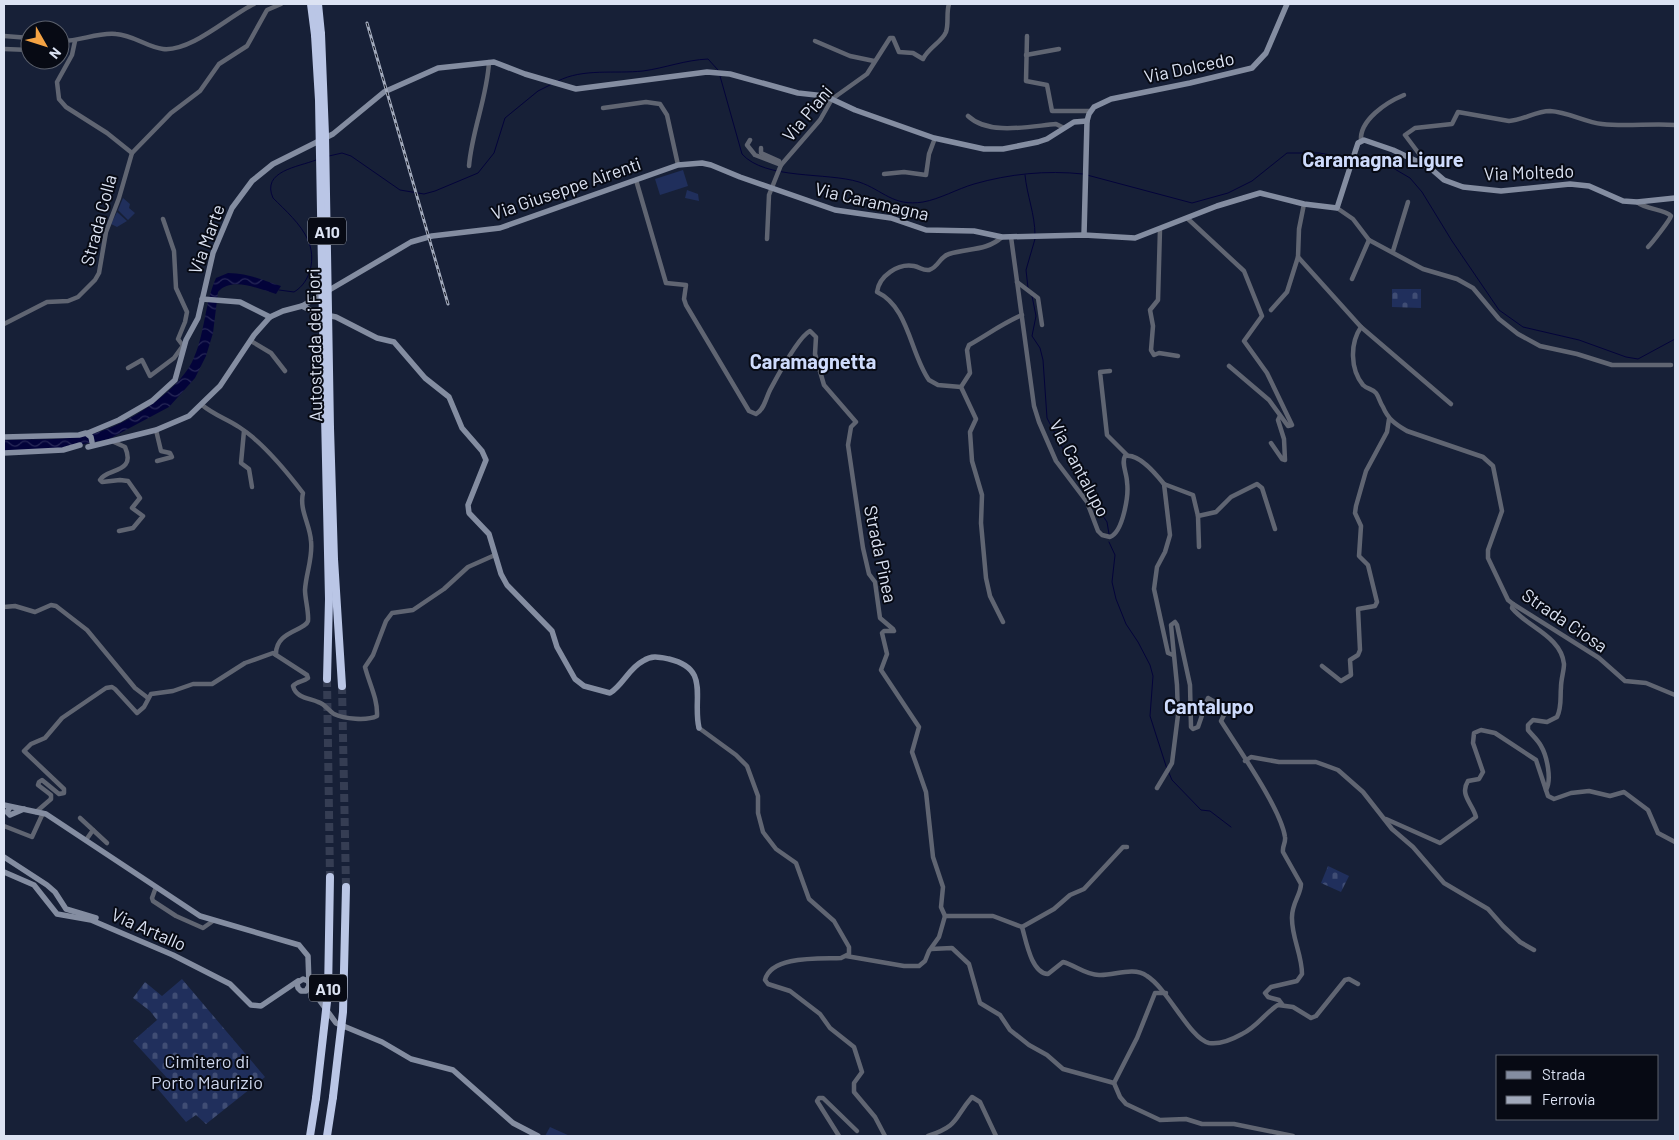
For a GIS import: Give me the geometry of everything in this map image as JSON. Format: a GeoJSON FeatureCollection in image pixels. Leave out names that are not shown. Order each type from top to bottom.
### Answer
{"type":"FeatureCollection","features":[{"type":"Feature","properties":{"kind":"highway","name":"Autostrada dei Fiori"},"geometry":{"type":"LineString","coordinates":[[311,4],[318,34]]}},
{"type":"Feature","properties":{"kind":"highway","name":"Autostrada dei Fiori"},"geometry":{"type":"LineString","coordinates":[[318,4],[318,34],[325,135],[327,679]]}},
{"type":"Feature","properties":{"kind":"highway"},"geometry":{"type":"LineString","coordinates":[[318,34],[323,4]]}},
{"type":"Feature","properties":{"kind":"highway","name":"Autostrada dei Fiori"},"geometry":{"type":"LineString","coordinates":[[327,428],[342,686]]}},
{"type":"Feature","properties":{"kind":"highway","name":"A10"},"geometry":{"type":"LineString","coordinates":[[310,1136],[328,993],[330,877]]}},
{"type":"Feature","properties":{"kind":"highway","name":"A10"},"geometry":{"type":"LineString","coordinates":[[327,1136],[342,1012],[346,886]]}},
{"type":"Feature","properties":{"kind":"street"},"geometry":{"type":"LineString","coordinates":[[70,41],[116,34],[157,48],[176,48],[200,37],[254,4]]}},
{"type":"Feature","properties":{"kind":"street","name":"Strada Colla"},"geometry":{"type":"LineString","coordinates":[[4,324],[47,302],[73,299],[82,294],[95,280],[99,273],[106,232],[119,198],[132,153],[171,113],[200,91],[219,64],[247,46],[267,10],[281,4]]}},
{"type":"Feature","properties":{"kind":"street","name":"Via Piani"},"geometry":{"type":"LineString","coordinates":[[771,186],[782,164],[820,120],[832,99],[867,74],[890,38],[893,38],[900,52],[914,53],[923,59],[930,47],[942,39],[947,30],[946,15],[948,4]]}},
{"type":"Feature","properties":{"kind":"street","name":"Via Dolcedo"},"geometry":{"type":"LineString","coordinates":[[1027,36],[1026,81],[1047,84],[1052,112],[1091,111],[1101,102],[1110,99],[1252,68],[1266,53],[1287,4]]}},
{"type":"Feature","properties":{"kind":"street"},"geometry":{"type":"LineString","coordinates":[[4,36],[20,37]]}},
{"type":"Feature","properties":{"kind":"street"},"geometry":{"type":"LineString","coordinates":[[75,41],[72,55],[57,82],[59,99],[66,107],[107,133],[132,153]]}},
{"type":"Feature","properties":{"kind":"street"},"geometry":{"type":"LineString","coordinates":[[815,41],[850,56],[874,61]]}},
{"type":"Feature","properties":{"kind":"street"},"geometry":{"type":"LineString","coordinates":[[4,49],[20,50]]}},
{"type":"Feature","properties":{"kind":"street"},"geometry":{"type":"LineString","coordinates":[[1026,55],[1060,49]]}},
{"type":"Feature","properties":{"kind":"street"},"geometry":{"type":"LineString","coordinates":[[469,166],[472,142],[489,77],[489,62],[576,89],[714,72],[726,74],[798,92],[819,94],[935,138],[977,148],[1003,149],[1047,139],[1074,122],[1088,121]]}},
{"type":"Feature","properties":{"kind":"street","name":"Via Marte"},"geometry":{"type":"LineString","coordinates":[[270,317],[240,302],[202,299],[213,253],[232,208],[252,181],[273,164],[333,134],[378,97],[399,84],[438,68],[489,62]]}},
{"type":"Feature","properties":{"kind":"street"},"geometry":{"type":"LineString","coordinates":[[1404,95],[1387,104],[1362,129],[1361,141],[1356,149],[1337,208],[1353,219],[1369,240],[1393,251],[1423,269],[1464,282],[1481,296],[1506,325],[1540,346],[1586,356],[1612,365],[1671,365]]}},
{"type":"Feature","properties":{"kind":"street"},"geometry":{"type":"LineString","coordinates":[[603,108],[646,102],[660,104],[667,115],[678,166]]}},
{"type":"Feature","properties":{"kind":"street"},"geometry":{"type":"LineString","coordinates":[[1084,235],[1088,121],[1091,111]]}},
{"type":"Feature","properties":{"kind":"street"},"geometry":{"type":"LineString","coordinates":[[1429,167],[1405,135],[1415,128],[1452,124],[1458,112],[1518,121],[1548,111],[1608,125],[1675,125]]}},
{"type":"Feature","properties":{"kind":"street"},"geometry":{"type":"LineString","coordinates":[[968,116],[975,122],[997,127],[1056,124],[1064,128]]}},
{"type":"Feature","properties":{"kind":"street"},"geometry":{"type":"LineString","coordinates":[[884,174],[904,172],[926,176],[929,154],[935,138]]}},
{"type":"Feature","properties":{"kind":"street","name":"Via Piani"},"geometry":{"type":"LineString","coordinates":[[750,140],[747,145],[755,155],[782,164]]}},
{"type":"Feature","properties":{"kind":"street","name":"Via Moltedo"},"geometry":{"type":"LineString","coordinates":[[1361,141],[1393,150],[1429,167],[1444,180],[1472,188],[1501,191],[1570,184],[1589,186],[1623,201],[1637,202],[1675,198]]}},
{"type":"Feature","properties":{"kind":"street","name":"Via Piani"},"geometry":{"type":"LineString","coordinates":[[761,148],[760,151],[767,157],[782,164]]}},
{"type":"Feature","properties":{"kind":"street","name":"Via Giuseppe Airenti"},"geometry":{"type":"LineString","coordinates":[[270,317],[283,310],[302,306],[411,242],[432,236],[500,228],[678,166],[702,163]]}},
{"type":"Feature","properties":{"kind":"street","name":"Via Caramagna"},"geometry":{"type":"LineString","coordinates":[[702,163],[835,210],[892,218],[926,230],[974,231],[1002,237],[1084,235],[1127,239],[1143,237],[1217,206],[1260,193],[1304,204],[1337,208]]}},
{"type":"Feature","properties":{"kind":"street","name":"Strada Pinea"},"geometry":{"type":"LineString","coordinates":[[636,180],[666,283],[686,285],[684,299],[686,305],[751,412],[756,414],[761,410],[793,352],[805,334],[810,331],[816,336],[815,354],[824,385],[856,422],[850,427],[848,445],[863,548],[869,574],[875,582],[880,618],[893,628],[894,632],[884,631],[882,633],[887,654],[881,670],[919,727],[912,752],[926,792],[933,856],[943,887],[941,907],[945,916]]}},
{"type":"Feature","properties":{"kind":"street"},"geometry":{"type":"LineString","coordinates":[[767,239],[771,186]]}},
{"type":"Feature","properties":{"kind":"street"},"geometry":{"type":"LineString","coordinates":[[1393,251],[1408,202]]}},
{"type":"Feature","properties":{"kind":"street"},"geometry":{"type":"LineString","coordinates":[[1637,202],[1671,216],[1669,222],[1648,247]]}},
{"type":"Feature","properties":{"kind":"street"},"geometry":{"type":"LineString","coordinates":[[1271,310],[1287,292],[1298,257],[1299,228],[1304,204]]}},
{"type":"Feature","properties":{"kind":"street"},"geometry":{"type":"LineString","coordinates":[[1187,218],[1244,271],[1262,316],[1244,341],[1267,372],[1292,425],[1288,426],[1269,400],[1229,366]]}},
{"type":"Feature","properties":{"kind":"street","name":"Via Marte"},"geometry":{"type":"LineString","coordinates":[[163,219],[174,251],[176,288],[187,312],[178,339],[183,347]]}},
{"type":"Feature","properties":{"kind":"street"},"geometry":{"type":"LineString","coordinates":[[1160,230],[1158,300],[1150,310],[1153,326],[1151,350],[1154,355],[1159,353],[1178,356]]}},
{"type":"Feature","properties":{"kind":"street"},"geometry":{"type":"LineString","coordinates":[[961,387],[938,385],[929,380],[900,315],[887,299],[877,292],[881,280],[892,271],[908,266],[928,270],[936,267],[948,254],[994,245],[1002,237]]}},
{"type":"Feature","properties":{"kind":"street","name":"Via Cantalupo"},"geometry":{"type":"LineString","coordinates":[[1011,237],[1034,406],[1056,461],[1087,502],[1098,531],[1106,537],[1117,533],[1123,514],[1128,490],[1123,457],[1127,455]]}},
{"type":"Feature","properties":{"kind":"street"},"geometry":{"type":"LineString","coordinates":[[1352,280],[1369,240]]}},
{"type":"Feature","properties":{"kind":"street"},"geometry":{"type":"LineString","coordinates":[[1298,257],[1360,327],[1451,404]]}},
{"type":"Feature","properties":{"kind":"street"},"geometry":{"type":"LineString","coordinates":[[1017,282],[1038,298],[1042,325]]}},
{"type":"Feature","properties":{"kind":"street"},"geometry":{"type":"LineString","coordinates":[[128,368],[142,360],[150,376],[174,358],[183,347],[198,318],[202,299]]}},
{"type":"Feature","properties":{"kind":"street"},"geometry":{"type":"LineString","coordinates":[[302,306],[316,313],[344,320],[377,338],[394,342],[425,378],[449,398],[462,428],[485,457],[482,473],[468,505],[469,513],[489,534],[507,585],[552,630],[557,647],[579,684],[610,693],[644,660],[653,657],[666,658],[682,664],[696,677],[699,690],[697,719],[699,728],[736,755],[747,766],[758,796],[758,813],[763,832],[776,849],[796,863],[809,899],[834,921],[849,947],[850,954],[846,956]]}},
{"type":"Feature","properties":{"kind":"street"},"geometry":{"type":"LineString","coordinates":[[961,387],[970,373],[967,350],[969,345],[979,340],[991,330],[1022,315]]}},
{"type":"Feature","properties":{"kind":"street"},"geometry":{"type":"LineString","coordinates":[[4,453],[63,450],[114,442],[156,430],[189,416],[220,386],[270,317]]}},
{"type":"Feature","properties":{"kind":"street"},"geometry":{"type":"LineString","coordinates":[[1322,666],[1341,680],[1351,676],[1350,660],[1358,655],[1360,650],[1358,609],[1375,606],[1377,602],[1368,565],[1358,556],[1361,526],[1355,513],[1366,471],[1387,432],[1389,419],[1376,393],[1364,386],[1356,371],[1353,348],[1354,339],[1360,327]]}},
{"type":"Feature","properties":{"kind":"street"},"geometry":{"type":"LineString","coordinates":[[251,341],[270,353],[285,372]]}},
{"type":"Feature","properties":{"kind":"street"},"geometry":{"type":"LineString","coordinates":[[4,437],[79,436],[119,420],[161,395],[177,376],[183,347]]}},
{"type":"Feature","properties":{"kind":"street"},"geometry":{"type":"LineString","coordinates":[[1110,371],[1100,372],[1107,435],[1127,455],[1139,460],[1164,484],[1193,495],[1198,516],[1199,546]]}},
{"type":"Feature","properties":{"kind":"street"},"geometry":{"type":"LineString","coordinates":[[961,387],[976,419],[970,432],[972,460],[982,495],[981,523],[986,578],[990,596],[1003,622]]}},
{"type":"Feature","properties":{"kind":"street"},"geometry":{"type":"LineString","coordinates":[[202,405],[214,415],[244,431],[302,492],[302,507],[311,540],[305,589],[308,618],[305,625],[281,640],[276,647],[276,654]]}},
{"type":"Feature","properties":{"kind":"street"},"geometry":{"type":"LineString","coordinates":[[1271,443],[1282,459],[1285,460],[1284,439],[1278,420],[1280,416]]}},
{"type":"Feature","properties":{"kind":"street","name":"Strada Ciosa"},"geometry":{"type":"LineString","coordinates":[[1389,419],[1407,431],[1480,456],[1491,463],[1502,508],[1488,550],[1488,558],[1513,604],[1598,658],[1625,681],[1646,683],[1675,695]]}},
{"type":"Feature","properties":{"kind":"street"},"geometry":{"type":"LineString","coordinates":[[156,430],[161,451],[170,452],[172,458],[157,461]]}},
{"type":"Feature","properties":{"kind":"street"},"geometry":{"type":"LineString","coordinates":[[244,431],[241,463],[249,469],[252,487]]}},
{"type":"Feature","properties":{"kind":"street"},"geometry":{"type":"LineString","coordinates":[[88,434],[92,445]]}},
{"type":"Feature","properties":{"kind":"street"},"geometry":{"type":"LineString","coordinates":[[79,436],[78,442],[80,446]]}},
{"type":"Feature","properties":{"kind":"street"},"geometry":{"type":"LineString","coordinates":[[114,442],[125,447],[127,459],[120,470],[103,476],[100,480],[102,482],[125,480],[131,484],[140,498],[132,508],[143,516],[140,522],[133,528],[119,531]]}},
{"type":"Feature","properties":{"kind":"street"},"geometry":{"type":"LineString","coordinates":[[1164,484],[1170,535],[1165,552],[1157,567],[1154,589],[1168,653],[1174,655]]}},
{"type":"Feature","properties":{"kind":"street"},"geometry":{"type":"LineString","coordinates":[[1198,516],[1216,512],[1231,496],[1257,484],[1262,488],[1275,529]]}},
{"type":"Feature","properties":{"kind":"street"},"geometry":{"type":"LineString","coordinates":[[36,812],[51,799],[51,795],[38,785],[42,780],[59,794],[64,793],[64,789],[24,751],[31,744],[45,738],[62,718],[106,688],[112,687],[115,689],[135,712],[140,712],[151,694],[173,691],[193,684],[212,684],[252,660],[266,654],[276,654],[307,675],[308,678],[305,681],[297,682],[293,686],[294,690],[303,698],[318,702],[335,714],[370,719],[377,716],[371,680],[365,667],[373,655],[386,621],[392,613],[413,610],[444,589],[468,567],[495,555]]}},
{"type":"Feature","properties":{"kind":"street"},"geometry":{"type":"LineString","coordinates":[[1513,604],[1512,608],[1516,613],[1542,631],[1563,658],[1561,706],[1557,717],[1548,722],[1534,720],[1528,725],[1528,730],[1542,747],[1549,781],[1546,790]]}},
{"type":"Feature","properties":{"kind":"street"},"geometry":{"type":"LineString","coordinates":[[4,607],[15,606],[35,612],[51,605],[56,606],[87,630],[135,688],[148,698]]}},
{"type":"Feature","properties":{"kind":"street"},"geometry":{"type":"LineString","coordinates":[[1156,788],[1170,770],[1174,756],[1179,705],[1171,625],[1175,622],[1190,685],[1191,727],[1194,729],[1198,727],[1208,698],[1224,708],[1225,713],[1221,721],[1283,829],[1286,840],[1283,852],[1301,884],[1301,889],[1292,905],[1292,922],[1302,974],[1297,982],[1266,990],[1266,996],[1278,1000],[1282,1004],[1311,1018],[1316,1016],[1345,980],[1349,979],[1358,984]]}},
{"type":"Feature","properties":{"kind":"street"},"geometry":{"type":"LineString","coordinates":[[1385,819],[1440,843],[1476,817],[1469,804],[1465,790],[1468,781],[1479,779],[1483,772],[1473,739],[1474,733],[1481,730],[1495,733],[1536,760],[1548,796],[1554,799],[1571,793],[1589,791],[1610,796],[1624,792],[1648,810],[1658,833],[1675,842]]}},
{"type":"Feature","properties":{"kind":"street"},"geometry":{"type":"LineString","coordinates":[[1245,761],[1254,757],[1279,762],[1316,762],[1346,776],[1363,792],[1385,819],[1444,883],[1488,909],[1520,942],[1534,950]]}},
{"type":"Feature","properties":{"kind":"street"},"geometry":{"type":"LineString","coordinates":[[8,811],[24,809],[43,814],[86,840],[192,912],[214,921],[293,942],[304,948],[309,963],[306,988]]}},
{"type":"Feature","properties":{"kind":"street"},"geometry":{"type":"LineString","coordinates":[[4,826],[32,836],[43,814]]}},
{"type":"Feature","properties":{"kind":"street"},"geometry":{"type":"LineString","coordinates":[[80,818],[106,843]]}},
{"type":"Feature","properties":{"kind":"street"},"geometry":{"type":"LineString","coordinates":[[86,840],[93,830]]}},
{"type":"Feature","properties":{"kind":"street"},"geometry":{"type":"LineString","coordinates":[[885,1136],[875,1118],[854,1092],[854,1083],[862,1072],[854,1046],[830,1028],[820,1014],[805,1002],[784,988],[768,984],[766,980],[769,972],[784,963],[846,956],[904,966],[919,966],[925,960],[939,937],[945,916],[993,916],[1022,927],[1054,909],[1070,895],[1084,888],[1123,847],[1127,847]]}},
{"type":"Feature","properties":{"kind":"street"},"geometry":{"type":"LineString","coordinates":[[4,857],[47,884],[55,892],[66,909],[96,918],[106,925]]}},
{"type":"Feature","properties":{"kind":"street","name":"Via Artallo"},"geometry":{"type":"LineString","coordinates":[[4,872],[34,885],[57,914],[80,917],[106,925],[219,977],[230,984],[252,1005],[261,1006],[299,981]]}},
{"type":"Feature","properties":{"kind":"street"},"geometry":{"type":"LineString","coordinates":[[156,887],[152,898],[153,901],[176,916],[202,928],[214,921]]}},
{"type":"Feature","properties":{"kind":"street"},"geometry":{"type":"LineString","coordinates":[[1022,927],[1034,963],[1045,974],[1048,974],[1063,962],[1097,975],[1138,971],[1147,975],[1166,993],[1196,1034],[1209,1043],[1224,1042],[1244,1033],[1262,1021],[1274,1007],[1282,1004]]}},
{"type":"Feature","properties":{"kind":"street"},"geometry":{"type":"LineString","coordinates":[[931,949],[952,948],[965,960],[971,971],[980,1003],[1000,1015],[1010,1030],[1029,1045],[1048,1055],[1063,1069],[1114,1083]]}},
{"type":"Feature","properties":{"kind":"street"},"geometry":{"type":"LineString","coordinates":[[299,981],[309,963]]}},
{"type":"Feature","properties":{"kind":"street"},"geometry":{"type":"LineString","coordinates":[[299,981],[306,980],[306,988]]}},
{"type":"Feature","properties":{"kind":"street"},"geometry":{"type":"LineString","coordinates":[[299,981],[316,996],[336,1023],[382,1042],[410,1059],[453,1070],[513,1123],[538,1136]]}},
{"type":"Feature","properties":{"kind":"street","name":"Via Artallo"},"geometry":{"type":"LineString","coordinates":[[283,992],[306,988]]}},
{"type":"Feature","properties":{"kind":"street"},"geometry":{"type":"LineString","coordinates":[[1166,993],[1155,993],[1137,1038],[1114,1083],[1120,1098],[1126,1104],[1160,1120],[1186,1119],[1202,1124],[1234,1124],[1293,1136]]}},
{"type":"Feature","properties":{"kind":"street"},"geometry":{"type":"LineString","coordinates":[[928,1136],[945,1130],[957,1121],[972,1097],[980,1102],[996,1136]]}},
{"type":"Feature","properties":{"kind":"street"},"geometry":{"type":"LineString","coordinates":[[839,1136],[817,1101],[819,1098],[823,1098],[857,1131]]}},
{"type":"Feature","properties":{"kind":"street"},"geometry":{"type":"LineString","coordinates":[[1261,1128],[1276,1136]]}},
{"type":"Feature","properties":{"kind":"green space"},"geometry":{"type":"Polygon","coordinates":[[[683,170],[688,186],[660,195],[655,179],[683,170]]]}},
{"type":"Feature","properties":{"kind":"green space"},"geometry":{"type":"Polygon","coordinates":[[[687,190],[698,194],[699,201],[685,198],[687,190]]]}},
{"type":"Feature","properties":{"kind":"green space"},"geometry":{"type":"Polygon","coordinates":[[[123,198],[130,204],[129,208],[135,213],[128,220],[118,210],[123,198]]]}},
{"type":"Feature","properties":{"kind":"green space"},"geometry":{"type":"Polygon","coordinates":[[[117,212],[127,221],[117,227],[111,224],[117,212]]]}},
{"type":"Feature","properties":{"kind":"green space"},"geometry":{"type":"Polygon","coordinates":[[[1392,289],[1421,289],[1421,308],[1392,307],[1392,289]]]}},
{"type":"Feature","properties":{"kind":"green space"},"geometry":{"type":"Polygon","coordinates":[[[1328,866],[1349,876],[1341,892],[1321,883],[1328,866]]]}},
{"type":"Feature","properties":{"kind":"green space","name":"Cimitero di Porto Maurizio"},"geometry":{"type":"Polygon","coordinates":[[[182,979],[265,1077],[206,1124],[196,1115],[186,1122],[157,1088],[168,1079],[133,1041],[157,1020],[150,1011],[133,998],[145,982],[162,996],[182,979]]]}},
{"type":"Feature","properties":{"kind":"green space"},"geometry":{"type":"Polygon","coordinates":[[[550,1127],[570,1136],[545,1136],[550,1127]]]}},
{"type":"Feature","properties":{"kind":"water"},"geometry":{"type":"Polygon","coordinates":[[[228,273],[250,276],[281,286],[276,294],[238,284],[224,287],[218,292],[213,333],[206,356],[195,378],[169,407],[109,439],[58,449],[4,451],[4,440],[85,436],[108,429],[136,415],[163,396],[175,385],[192,362],[200,342],[209,299],[216,278],[228,273]]]}},
{"type":"Feature","properties":{"kind":"waterway"},"geometry":{"type":"LineString","coordinates":[[558,81],[578,74],[643,71],[708,59],[718,70]]}},
{"type":"Feature","properties":{"kind":"waterway"},"geometry":{"type":"LineString","coordinates":[[720,76],[742,154],[752,162],[765,168],[781,172],[859,182],[896,200],[913,203],[929,201],[961,188],[1001,178],[1041,173],[1083,174]]}},
{"type":"Feature","properties":{"kind":"waterway"},"geometry":{"type":"LineString","coordinates":[[329,156],[342,153],[351,156],[400,190],[424,194],[435,191],[478,173],[494,153],[505,118],[538,91],[552,84]]}},
{"type":"Feature","properties":{"kind":"waterway"},"geometry":{"type":"LineString","coordinates":[[1087,175],[1192,203],[1228,193],[1252,181],[1287,153],[1319,153],[1350,158]]}},
{"type":"Feature","properties":{"kind":"waterway"},"geometry":{"type":"LineString","coordinates":[[1356,159],[1393,168],[1410,178],[1422,192],[1452,241],[1499,310],[1523,327],[1579,340],[1626,357],[1638,359],[1675,339]]}},
{"type":"Feature","properties":{"kind":"waterway"},"geometry":{"type":"LineString","coordinates":[[279,290],[294,292],[300,288],[308,276],[312,254],[308,240],[301,228],[273,198],[272,182],[283,172],[316,160]]}},
{"type":"Feature","properties":{"kind":"waterway"},"geometry":{"type":"LineString","coordinates":[[1025,175],[1035,235]]}},
{"type":"Feature","properties":{"kind":"waterway"},"geometry":{"type":"LineString","coordinates":[[1028,288],[1026,270],[1035,239]]}},
{"type":"Feature","properties":{"kind":"waterway"},"geometry":{"type":"LineString","coordinates":[[1032,296],[1036,316],[1032,336],[1040,348],[1043,360],[1047,418],[1063,449],[1076,461],[1080,478],[1088,488],[1093,501],[1107,522],[1109,534]]}},
{"type":"Feature","properties":{"kind":"waterway"},"geometry":{"type":"LineString","coordinates":[[1109,542],[1115,555],[1112,582],[1116,599],[1126,624],[1150,665],[1153,676],[1150,716],[1167,769]]}},
{"type":"Feature","properties":{"kind":"waterway"},"geometry":{"type":"LineString","coordinates":[[1169,773],[1172,780],[1201,810],[1210,811],[1231,827]]}},
{"type":"Feature","properties":{"kind":"tunnel"},"geometry":{"type":"LineString","coordinates":[[327,679],[330,877]]}},
{"type":"Feature","properties":{"kind":"tunnel"},"geometry":{"type":"LineString","coordinates":[[342,686],[346,887]]}},
{"type":"Feature","properties":{"kind":"railway"},"geometry":{"type":"LineString","coordinates":[[367,23],[448,304]]}},
{"type":"Feature","properties":{"kind":"district","name":"Caramagna Ligure"},"geometry":{"type":"Point","coordinates":[1383,159]}},
{"type":"Feature","properties":{"kind":"district","name":"Caramagnetta"},"geometry":{"type":"Point","coordinates":[813,361]}},
{"type":"Feature","properties":{"kind":"district","name":"Cantalupo"},"geometry":{"type":"Point","coordinates":[1209,706]}}]}
